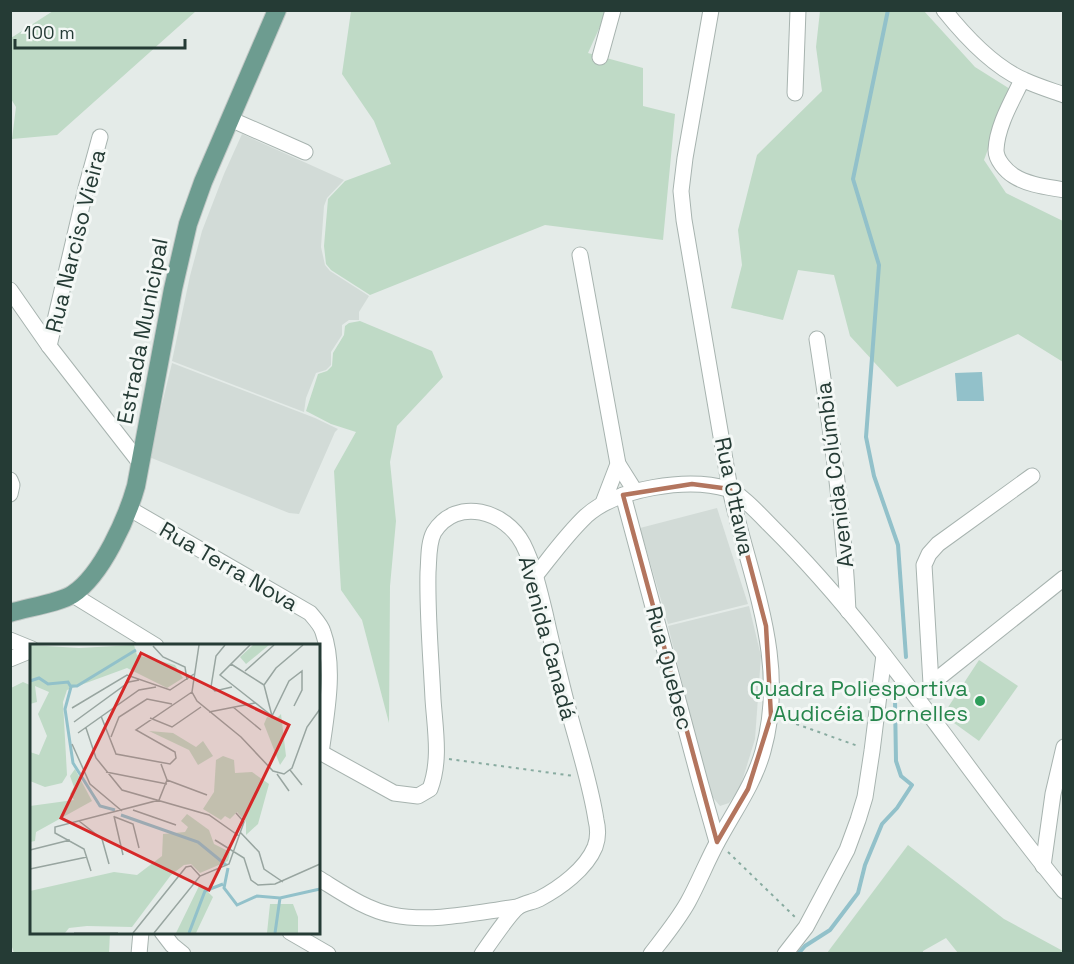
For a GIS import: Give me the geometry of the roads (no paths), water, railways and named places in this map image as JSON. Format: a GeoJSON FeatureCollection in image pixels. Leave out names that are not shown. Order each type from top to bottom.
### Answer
{"type":"FeatureCollection","features":[{"type":"Feature","properties":{"kind":"main road","name":"Estrada Municipal"},"geometry":{"type":"LineString","coordinates":[[73,595],[94,572],[110,549],[130,509],[179,258],[203,182],[277,10]]}},
{"type":"Feature","properties":{"kind":"main road"},"geometry":{"type":"LineString","coordinates":[[10,613],[73,595]]}},
{"type":"Feature","properties":{"kind":"street"},"geometry":{"type":"LineString","coordinates":[[600,57],[613,10]]}},
{"type":"Feature","properties":{"kind":"street","name":"Rua Ottawa"},"geometry":{"type":"LineString","coordinates":[[651,954],[687,903],[717,842],[748,789],[762,753],[771,716],[772,665],[766,626],[737,525],[684,220],[681,191],[711,10]]}},
{"type":"Feature","properties":{"kind":"street"},"geometry":{"type":"LineString","coordinates":[[795,93],[798,10]]}},
{"type":"Feature","properties":{"kind":"street"},"geometry":{"type":"LineString","coordinates":[[944,10],[964,36],[1022,80],[1064,94]]}},
{"type":"Feature","properties":{"kind":"street"},"geometry":{"type":"LineString","coordinates":[[1022,80],[1001,127],[996,152],[1002,165],[1015,177],[1033,184],[1064,190]]}},
{"type":"Feature","properties":{"kind":"street"},"geometry":{"type":"LineString","coordinates":[[231,119],[305,152]]}},
{"type":"Feature","properties":{"kind":"street","name":"Rua Narciso Vieira"},"geometry":{"type":"LineString","coordinates":[[49,345],[100,136]]}},
{"type":"Feature","properties":{"kind":"street","name":"Rua Quebec"},"geometry":{"type":"LineString","coordinates":[[580,255],[618,464],[629,493],[700,782],[717,842]]}},
{"type":"Feature","properties":{"kind":"street"},"geometry":{"type":"LineString","coordinates":[[10,290],[49,345],[140,463]]}},
{"type":"Feature","properties":{"kind":"street","name":"Avenida Colúmbia"},"geometry":{"type":"LineString","coordinates":[[817,339],[845,540],[848,610]]}},
{"type":"Feature","properties":{"kind":"street"},"geometry":{"type":"LineString","coordinates":[[603,503],[618,464]]}},
{"type":"Feature","properties":{"kind":"street"},"geometry":{"type":"LineString","coordinates":[[928,712],[931,684],[924,565],[929,554],[938,544],[1032,476]]}},
{"type":"Feature","properties":{"kind":"street"},"geometry":{"type":"LineString","coordinates":[[10,480],[12,485],[10,494]]}},
{"type":"Feature","properties":{"kind":"street"},"geometry":{"type":"LineString","coordinates":[[536,575],[587,515],[603,503],[629,493],[667,486],[692,484],[730,489],[787,541],[848,610],[1064,891]]}},
{"type":"Feature","properties":{"kind":"street","name":"Rua Terra Nova"},"geometry":{"type":"LineString","coordinates":[[130,509],[310,613],[322,630],[328,650],[328,702],[320,752]]}},
{"type":"Feature","properties":{"kind":"street","name":"Avenida Canadá"},"geometry":{"type":"LineString","coordinates":[[320,752],[394,793],[418,796],[430,789],[437,758],[427,603],[429,553],[434,533],[447,519],[464,510],[480,511],[498,518],[512,529],[522,542],[536,575],[597,822],[595,847],[585,863],[568,880],[538,900],[518,907],[482,954]]}},
{"type":"Feature","properties":{"kind":"street"},"geometry":{"type":"LineString","coordinates":[[931,684],[1064,578]]}},
{"type":"Feature","properties":{"kind":"street"},"geometry":{"type":"LineString","coordinates":[[73,595],[153,644]]}},
{"type":"Feature","properties":{"kind":"street"},"geometry":{"type":"LineString","coordinates":[[10,640],[30,649]]}},
{"type":"Feature","properties":{"kind":"street"},"geometry":{"type":"LineString","coordinates":[[10,659],[30,651]]}},
{"type":"Feature","properties":{"kind":"street"},"geometry":{"type":"LineString","coordinates":[[785,954],[806,927],[847,850],[865,797],[884,655]]}},
{"type":"Feature","properties":{"kind":"street"},"geometry":{"type":"LineString","coordinates":[[320,714],[328,702]]}},
{"type":"Feature","properties":{"kind":"street"},"geometry":{"type":"LineString","coordinates":[[1043,866],[1053,794],[1064,747]]}},
{"type":"Feature","properties":{"kind":"street"},"geometry":{"type":"LineString","coordinates":[[320,879],[374,909],[392,915],[442,916],[518,907]]}},
{"type":"Feature","properties":{"kind":"street"},"geometry":{"type":"LineString","coordinates":[[139,954],[141,934]]}},
{"type":"Feature","properties":{"kind":"street"},"geometry":{"type":"LineString","coordinates":[[163,934],[183,954]]}},
{"type":"Feature","properties":{"kind":"street"},"geometry":{"type":"LineString","coordinates":[[292,934],[328,954]]}},
{"type":"Feature","properties":{"kind":"water"},"geometry":{"type":"Polygon","coordinates":[[[982,372],[984,401],[957,401],[955,373],[982,372]]]}},
{"type":"Feature","properties":{"kind":"waterway"},"geometry":{"type":"LineString","coordinates":[[888,10],[853,179],[879,265],[866,437],[874,476],[898,545],[906,657]]}},
{"type":"Feature","properties":{"kind":"waterway"},"geometry":{"type":"LineString","coordinates":[[798,954],[805,946],[830,930],[858,893],[865,865],[882,824],[897,808],[912,785],[901,776],[896,761],[895,700]]}},
{"type":"Feature","properties":{"kind":"place","name":"Quadra Poliesportiva Audicéia Dornelles"},"geometry":{"type":"Point","coordinates":[980,701]}}]}
